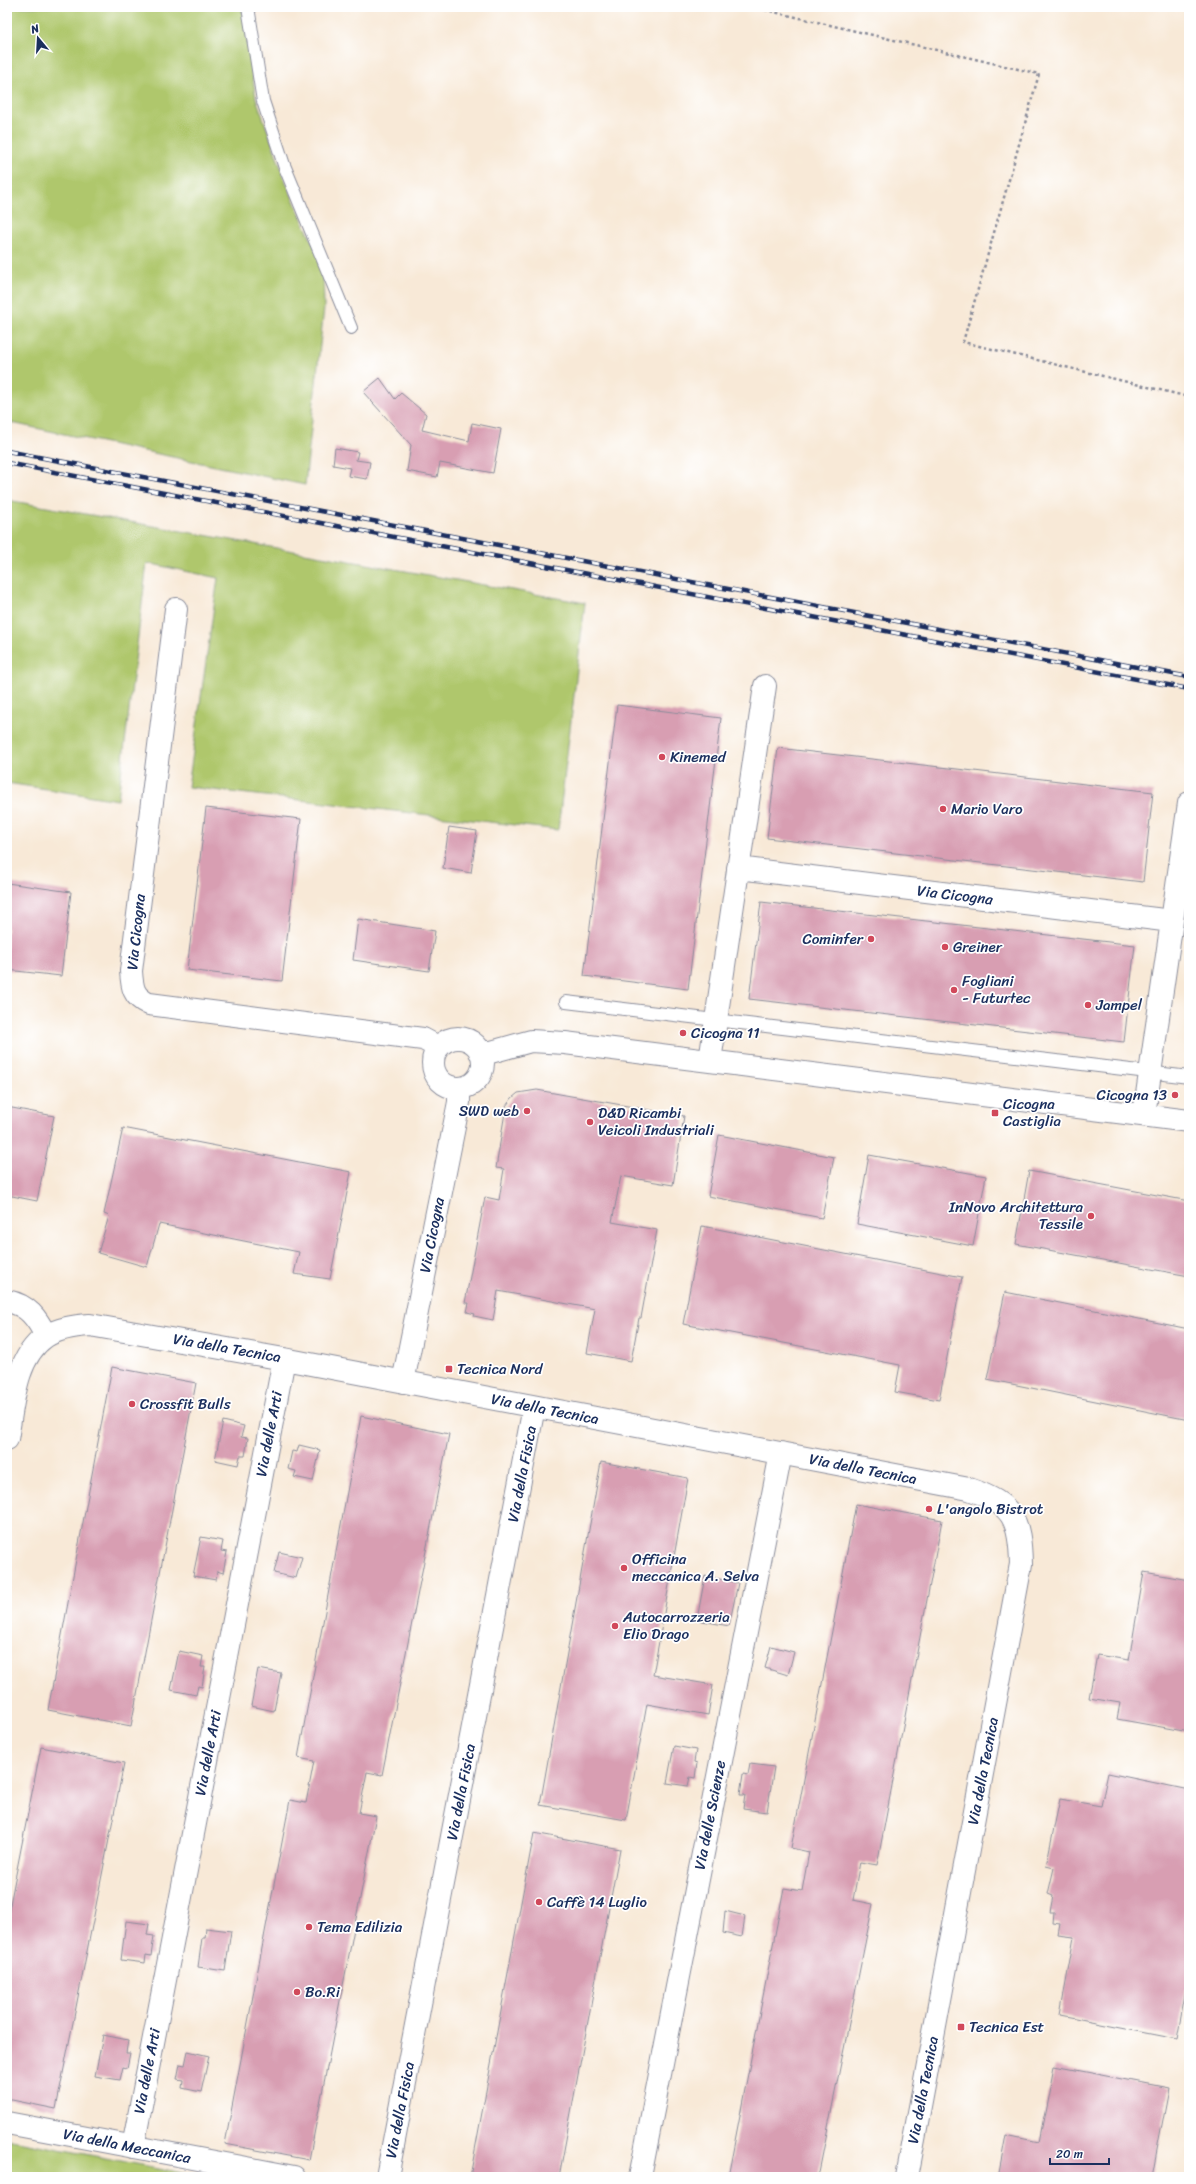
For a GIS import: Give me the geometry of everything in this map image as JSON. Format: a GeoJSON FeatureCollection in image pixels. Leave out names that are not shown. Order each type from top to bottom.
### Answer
{"type":"FeatureCollection","features":[{"type":"Feature","properties":{"kind":"street","name":"Via Cicogna"},"geometry":{"type":"LineString","coordinates":[[176,609],[131,971],[132,986],[136,995],[149,1004],[423,1039],[438,1047]]}},
{"type":"Feature","properties":{"kind":"street"},"geometry":{"type":"LineString","coordinates":[[710,1061],[765,686]]}},
{"type":"Feature","properties":{"kind":"street"},"geometry":{"type":"LineString","coordinates":[[1144,1115],[1189,803]]}},
{"type":"Feature","properties":{"kind":"street","name":"Via Cicogna"},"geometry":{"type":"LineString","coordinates":[[738,868],[1172,921]]}},
{"type":"Feature","properties":{"kind":"street"},"geometry":{"type":"LineString","coordinates":[[452,1038],[469,1040],[480,1052],[483,1060],[479,1076],[467,1087],[459,1088],[443,1084],[437,1078],[432,1062],[438,1047],[452,1038]]}},
{"type":"Feature","properties":{"kind":"street"},"geometry":{"type":"LineString","coordinates":[[480,1052],[491,1052],[531,1041],[710,1061],[1189,1121]]}},
{"type":"Feature","properties":{"kind":"street","name":"Via Cicogna"},"geometry":{"type":"LineString","coordinates":[[403,1382],[459,1102],[459,1088]]}},
{"type":"Feature","properties":{"kind":"street"},"geometry":{"type":"LineString","coordinates":[[7,1301],[19,1303],[30,1311],[40,1323],[46,1336]]}},
{"type":"Feature","properties":{"kind":"street","name":"Via della Tecnica"},"geometry":{"type":"LineString","coordinates":[[7,1439],[21,1371],[29,1354],[46,1336],[69,1327],[90,1325],[284,1358],[961,1488],[985,1495],[998,1502],[1011,1513],[1018,1530],[1021,1546],[1020,1572],[906,2177]]}},
{"type":"Feature","properties":{"kind":"street","name":"Via delle Arti"},"geometry":{"type":"LineString","coordinates":[[133,2147],[284,1358]]}},
{"type":"Feature","properties":{"kind":"street","name":"Via della Fisica"},"geometry":{"type":"LineString","coordinates":[[387,2177],[534,1407]]}},
{"type":"Feature","properties":{"kind":"street","name":"Via delle Scienze"},"geometry":{"type":"LineString","coordinates":[[640,2177],[781,1453]]}},
{"type":"Feature","properties":{"kind":"street","name":"Via della Meccanica"},"geometry":{"type":"LineString","coordinates":[[7,2123],[294,2177]]}},
{"type":"Feature","properties":{"kind":"lane"},"geometry":{"type":"LineString","coordinates":[[248,7],[266,108],[284,165],[351,328]]}},
{"type":"Feature","properties":{"kind":"lane"},"geometry":{"type":"LineString","coordinates":[[566,1002],[1189,1077]]}},
{"type":"Feature","properties":{"kind":"path"},"geometry":{"type":"LineString","coordinates":[[753,7],[1039,74],[963,342],[1189,397]]}},
{"type":"Feature","properties":{"kind":"green space"},"geometry":{"type":"Polygon","coordinates":[[[13,7],[242,7],[256,98],[287,185],[323,266],[324,308],[305,485],[7,422],[7,28],[13,7]]]}},
{"type":"Feature","properties":{"kind":"green space"},"geometry":{"type":"Polygon","coordinates":[[[7,500],[585,603],[558,830],[188,787],[218,578],[147,563],[118,800],[7,783],[7,500]]]}},
{"type":"Feature","properties":{"kind":"green space"},"geometry":{"type":"Polygon","coordinates":[[[7,2139],[204,2177],[7,2177],[7,2139]]]}},
{"type":"Feature","properties":{"kind":"building"},"geometry":{"type":"Polygon","coordinates":[[[380,378],[395,399],[401,393],[426,414],[422,430],[469,441],[472,423],[501,429],[493,473],[440,463],[437,477],[407,471],[411,445],[363,392],[380,378]]]}},
{"type":"Feature","properties":{"kind":"building"},"geometry":{"type":"Polygon","coordinates":[[[335,448],[358,452],[356,460],[370,462],[367,479],[348,476],[350,468],[333,465],[335,448]]]}},
{"type":"Feature","properties":{"kind":"building"},"geometry":{"type":"Polygon","coordinates":[[[617,705],[721,718],[688,989],[584,976],[617,705]]]}},
{"type":"Feature","properties":{"kind":"building"},"geometry":{"type":"Polygon","coordinates":[[[778,748],[1153,792],[1143,882],[767,838],[778,748]]]}},
{"type":"Feature","properties":{"kind":"building"},"geometry":{"type":"Polygon","coordinates":[[[206,808],[301,819],[282,981],[187,970],[206,808]]]}},
{"type":"Feature","properties":{"kind":"building"},"geometry":{"type":"Polygon","coordinates":[[[449,827],[477,831],[471,873],[443,868],[449,827]]]}},
{"type":"Feature","properties":{"kind":"building"},"geometry":{"type":"Polygon","coordinates":[[[7,883],[71,892],[61,976],[7,970],[7,883]]]}},
{"type":"Feature","properties":{"kind":"building"},"geometry":{"type":"Polygon","coordinates":[[[761,902],[1135,945],[1124,1042],[749,999],[761,902]]]}},
{"type":"Feature","properties":{"kind":"building"},"geometry":{"type":"Polygon","coordinates":[[[358,919],[435,931],[429,971],[353,960],[358,919]]]}},
{"type":"Feature","properties":{"kind":"building"},"geometry":{"type":"Polygon","coordinates":[[[537,1090],[684,1116],[673,1185],[621,1176],[612,1222],[657,1230],[641,1318],[639,1318],[631,1361],[587,1353],[595,1309],[498,1291],[493,1320],[474,1316],[475,1314],[467,1312],[469,1303],[465,1303],[485,1197],[499,1200],[504,1169],[496,1168],[506,1106],[518,1093],[537,1090]]]}},
{"type":"Feature","properties":{"kind":"building"},"geometry":{"type":"Polygon","coordinates":[[[7,1107],[54,1116],[37,1201],[7,1195],[7,1107]]]}},
{"type":"Feature","properties":{"kind":"building"},"geometry":{"type":"Polygon","coordinates":[[[123,1128],[351,1172],[330,1279],[294,1274],[299,1252],[159,1224],[147,1267],[98,1253],[109,1216],[104,1214],[123,1128]]]}},
{"type":"Feature","properties":{"kind":"building"},"geometry":{"type":"Polygon","coordinates":[[[719,1135],[834,1157],[822,1218],[708,1196],[719,1135]]]}},
{"type":"Feature","properties":{"kind":"building"},"geometry":{"type":"Polygon","coordinates":[[[869,1155],[986,1176],[973,1246],[857,1224],[869,1155]]]}},
{"type":"Feature","properties":{"kind":"building"},"geometry":{"type":"Polygon","coordinates":[[[1029,1171],[1189,1201],[1189,1276],[1016,1244],[1029,1171]]]}},
{"type":"Feature","properties":{"kind":"building"},"geometry":{"type":"Polygon","coordinates":[[[702,1226],[962,1277],[939,1400],[895,1392],[900,1365],[683,1324],[702,1226]]]}},
{"type":"Feature","properties":{"kind":"building"},"geometry":{"type":"Polygon","coordinates":[[[1005,1292],[1189,1329],[1189,1420],[987,1379],[1005,1292]]]}},
{"type":"Feature","properties":{"kind":"building"},"geometry":{"type":"Polygon","coordinates":[[[112,1367],[196,1383],[131,1726],[48,1710],[112,1367]]]}},
{"type":"Feature","properties":{"kind":"building"},"geometry":{"type":"Polygon","coordinates":[[[361,1416],[449,1434],[382,1775],[367,1772],[359,1813],[376,1816],[309,2160],[225,2144],[290,1800],[306,1803],[314,1761],[298,1758],[361,1416]]]}},
{"type":"Feature","properties":{"kind":"building"},"geometry":{"type":"Polygon","coordinates":[[[223,1421],[244,1426],[241,1437],[248,1438],[245,1456],[240,1456],[238,1465],[215,1460],[223,1421]]]}},
{"type":"Feature","properties":{"kind":"building"},"geometry":{"type":"Polygon","coordinates":[[[299,1445],[320,1450],[313,1481],[294,1477],[296,1471],[288,1469],[292,1451],[297,1452],[299,1445]]]}},
{"type":"Feature","properties":{"kind":"building"},"geometry":{"type":"Polygon","coordinates":[[[601,1462],[688,1478],[653,1675],[713,1685],[708,1715],[647,1704],[626,1820],[540,1805],[601,1462]]]}},
{"type":"Feature","properties":{"kind":"building"},"geometry":{"type":"Polygon","coordinates":[[[856,1504],[942,1520],[877,1865],[860,1862],[853,1900],[873,1904],[818,2177],[728,2177],[784,1888],[802,1891],[809,1852],[791,1848],[856,1504]]]}},
{"type":"Feature","properties":{"kind":"building"},"geometry":{"type":"Polygon","coordinates":[[[201,1537],[223,1541],[221,1551],[227,1552],[223,1573],[217,1571],[216,1580],[193,1576],[201,1537]]]}},
{"type":"Feature","properties":{"kind":"building"},"geometry":{"type":"Polygon","coordinates":[[[279,1552],[302,1557],[296,1578],[274,1573],[279,1552]]]}},
{"type":"Feature","properties":{"kind":"building"},"geometry":{"type":"Polygon","coordinates":[[[1144,1572],[1189,1580],[1189,1732],[1117,1719],[1120,1703],[1089,1698],[1097,1655],[1129,1660],[1144,1572]]]}},
{"type":"Feature","properties":{"kind":"building"},"geometry":{"type":"Polygon","coordinates":[[[705,1576],[738,1583],[729,1626],[697,1620],[705,1576]]]}},
{"type":"Feature","properties":{"kind":"building"},"geometry":{"type":"Polygon","coordinates":[[[771,1646],[794,1652],[788,1675],[765,1668],[771,1646]]]}},
{"type":"Feature","properties":{"kind":"building"},"geometry":{"type":"Polygon","coordinates":[[[179,1651],[203,1656],[201,1667],[205,1667],[202,1687],[198,1686],[196,1695],[171,1690],[179,1651]]]}},
{"type":"Feature","properties":{"kind":"building"},"geometry":{"type":"Polygon","coordinates":[[[258,1669],[281,1673],[274,1711],[251,1706],[258,1669]]]}},
{"type":"Feature","properties":{"kind":"building"},"geometry":{"type":"Polygon","coordinates":[[[674,1746],[696,1750],[694,1762],[697,1763],[695,1778],[690,1777],[688,1786],[667,1783],[674,1746]]]}},
{"type":"Feature","properties":{"kind":"building"},"geometry":{"type":"Polygon","coordinates":[[[41,1747],[124,1763],[56,2109],[7,2099],[7,1920],[41,1747]]]}},
{"type":"Feature","properties":{"kind":"building"},"geometry":{"type":"Polygon","coordinates":[[[750,1764],[774,1767],[767,1812],[743,1809],[745,1795],[740,1795],[743,1774],[748,1775],[750,1764]]]}},
{"type":"Feature","properties":{"kind":"building"},"geometry":{"type":"Polygon","coordinates":[[[1108,1773],[1189,1790],[1189,1974],[1177,2038],[1060,2015],[1074,1937],[1058,1935],[1060,1924],[1053,1923],[1054,1912],[1050,1912],[1053,1896],[1048,1894],[1054,1868],[1046,1866],[1060,1799],[1101,1806],[1108,1773]]]}},
{"type":"Feature","properties":{"kind":"building"},"geometry":{"type":"Polygon","coordinates":[[[534,1833],[620,1849],[559,2177],[470,2177],[534,1833]]]}},
{"type":"Feature","properties":{"kind":"building"},"geometry":{"type":"Polygon","coordinates":[[[725,1911],[745,1916],[742,1937],[723,1933],[725,1911]]]}},
{"type":"Feature","properties":{"kind":"building"},"geometry":{"type":"Polygon","coordinates":[[[126,1921],[149,1924],[147,1935],[154,1936],[151,1956],[146,1955],[145,1963],[121,1960],[126,1921]]]}},
{"type":"Feature","properties":{"kind":"building"},"geometry":{"type":"Polygon","coordinates":[[[206,1928],[231,1931],[225,1971],[198,1967],[202,1938],[205,1938],[206,1928]]]}},
{"type":"Feature","properties":{"kind":"building"},"geometry":{"type":"Polygon","coordinates":[[[103,2035],[128,2040],[126,2053],[130,2053],[127,2068],[123,2067],[120,2080],[95,2076],[103,2035]]]}},
{"type":"Feature","properties":{"kind":"building"},"geometry":{"type":"Polygon","coordinates":[[[188,2051],[209,2056],[201,2092],[182,2088],[183,2080],[177,2079],[180,2064],[185,2065],[188,2051]]]}},
{"type":"Feature","properties":{"kind":"building"},"geometry":{"type":"Polygon","coordinates":[[[1054,2066],[1169,2088],[1152,2177],[998,2177],[1006,2135],[1039,2142],[1054,2066]]]}},
{"type":"Feature","properties":{"kind":"railway"},"geometry":{"type":"LineString","coordinates":[[7,451],[1189,677]]}},
{"type":"Feature","properties":{"kind":"railway"},"geometry":{"type":"LineString","coordinates":[[7,463],[1189,689]]}},
{"type":"Feature","properties":{"kind":"place","name":"Kinemed"},"geometry":{"type":"Point","coordinates":[662,757]}},
{"type":"Feature","properties":{"kind":"place","name":"Mario Varo"},"geometry":{"type":"Point","coordinates":[943,809]}},
{"type":"Feature","properties":{"kind":"place","name":"Cominfer"},"geometry":{"type":"Point","coordinates":[871,939]}},
{"type":"Feature","properties":{"kind":"place","name":"Greiner"},"geometry":{"type":"Point","coordinates":[945,947]}},
{"type":"Feature","properties":{"kind":"place","name":"Fogliani - Futurtec"},"geometry":{"type":"Point","coordinates":[954,990]}},
{"type":"Feature","properties":{"kind":"place","name":"Jampel"},"geometry":{"type":"Point","coordinates":[1088,1005]}},
{"type":"Feature","properties":{"kind":"place","name":"Cicogna 11"},"geometry":{"type":"Point","coordinates":[683,1033]}},
{"type":"Feature","properties":{"kind":"place","name":"Cicogna 13"},"geometry":{"type":"Point","coordinates":[1175,1095]}},
{"type":"Feature","properties":{"kind":"place","name":"SWD web"},"geometry":{"type":"Point","coordinates":[527,1111]}},
{"type":"Feature","properties":{"kind":"place","name":"Cicogna Castiglia"},"geometry":{"type":"Point","coordinates":[995,1113]}},
{"type":"Feature","properties":{"kind":"place","name":"D&D Ricambi Veicoli Industriali"},"geometry":{"type":"Point","coordinates":[590,1122]}},
{"type":"Feature","properties":{"kind":"place","name":"InNovo Architettura Tessile"},"geometry":{"type":"Point","coordinates":[1091,1216]}},
{"type":"Feature","properties":{"kind":"place","name":"Tecnica Nord"},"geometry":{"type":"Point","coordinates":[449,1369]}},
{"type":"Feature","properties":{"kind":"place","name":"Crossfit Bulls"},"geometry":{"type":"Point","coordinates":[132,1404]}},
{"type":"Feature","properties":{"kind":"place","name":"L'angolo Bistrot"},"geometry":{"type":"Point","coordinates":[929,1509]}},
{"type":"Feature","properties":{"kind":"place","name":"Officina meccanica A. Selva"},"geometry":{"type":"Point","coordinates":[624,1568]}},
{"type":"Feature","properties":{"kind":"place","name":"Autocarrozzeria Elio Drago"},"geometry":{"type":"Point","coordinates":[615,1626]}},
{"type":"Feature","properties":{"kind":"place","name":"Caffè 14 Luglio"},"geometry":{"type":"Point","coordinates":[539,1902]}},
{"type":"Feature","properties":{"kind":"place","name":"Tema Edilizia"},"geometry":{"type":"Point","coordinates":[309,1927]}},
{"type":"Feature","properties":{"kind":"place","name":"Bo.Ri"},"geometry":{"type":"Point","coordinates":[297,1992]}},
{"type":"Feature","properties":{"kind":"place","name":"Tecnica Est"},"geometry":{"type":"Point","coordinates":[961,2027]}}]}
